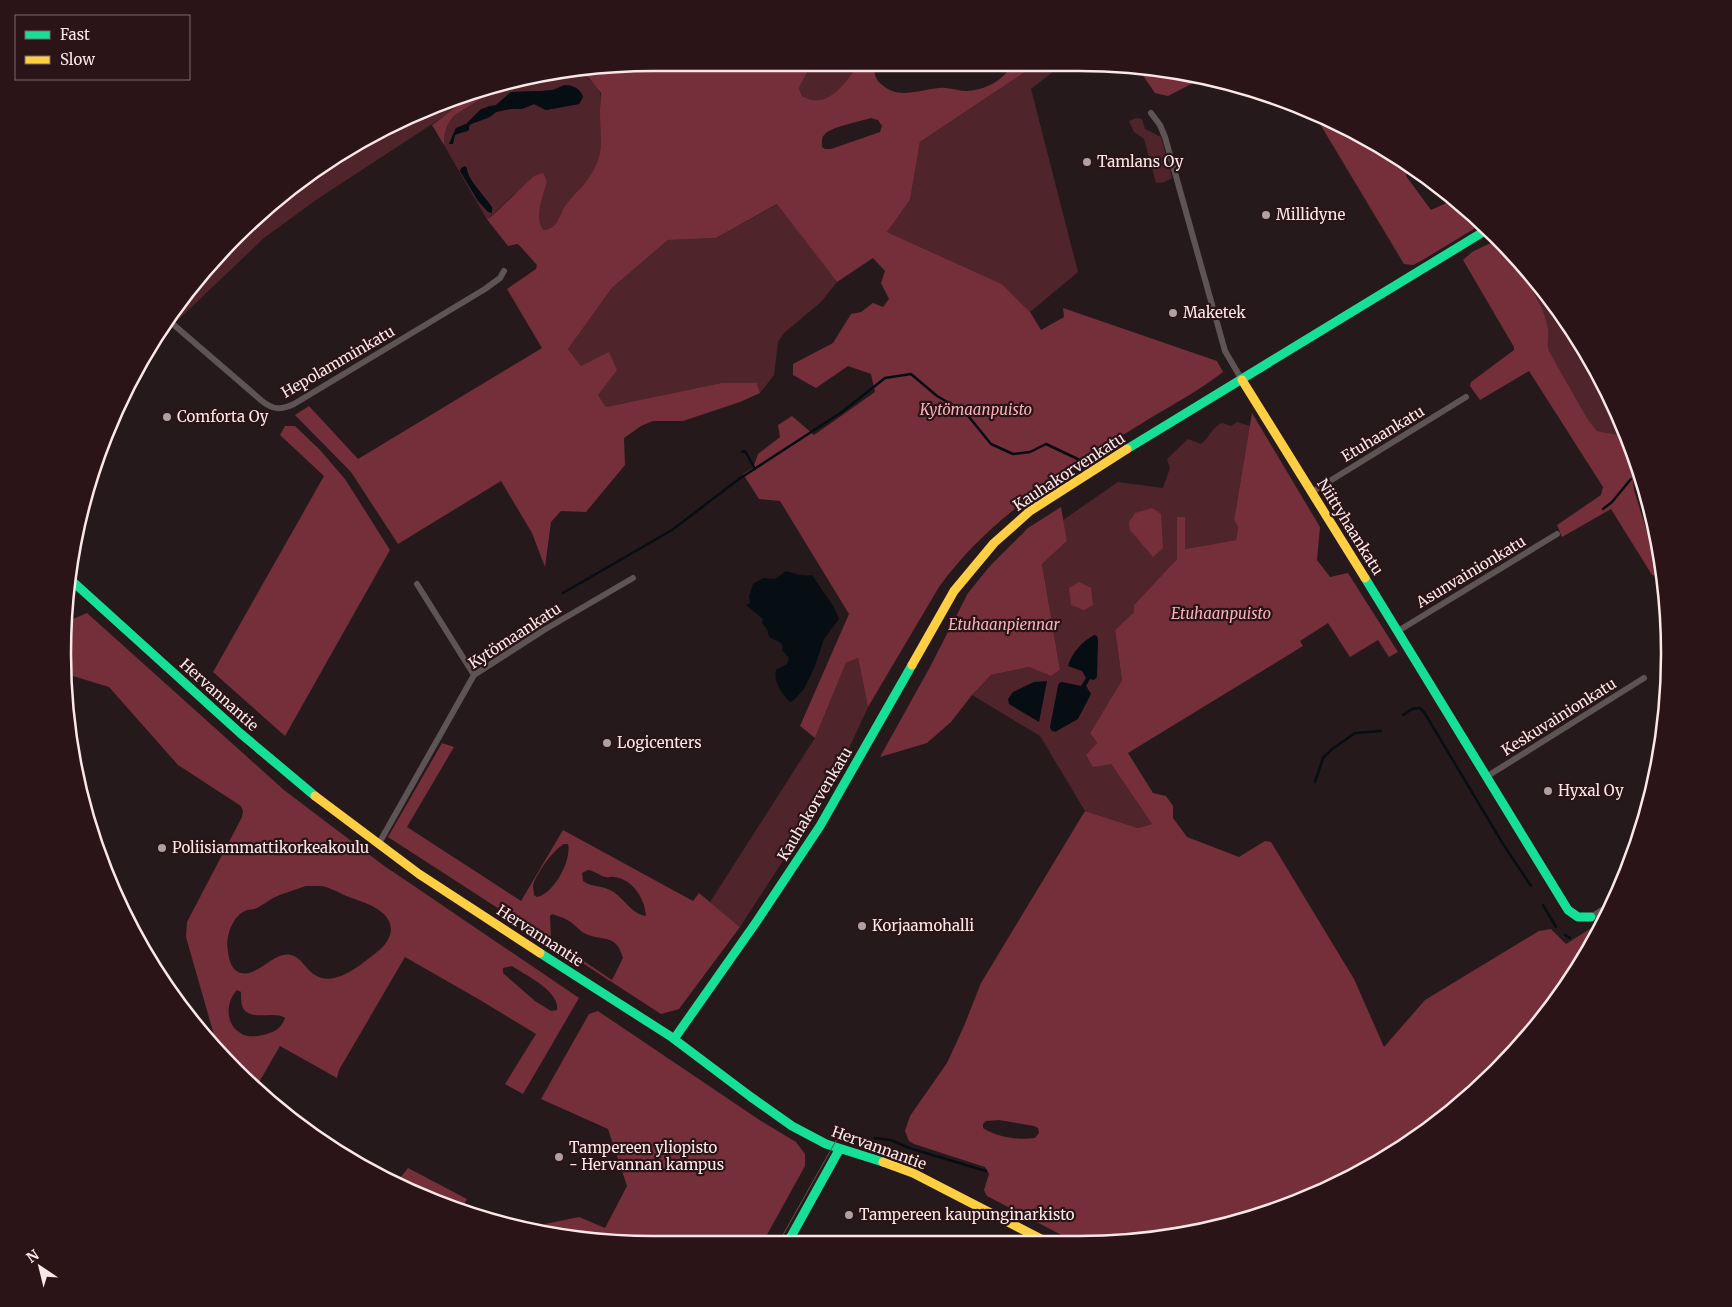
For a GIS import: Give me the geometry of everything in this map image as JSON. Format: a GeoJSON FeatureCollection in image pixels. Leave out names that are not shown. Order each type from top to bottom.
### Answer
{"type":"FeatureCollection","features":[{"type":"Feature","properties":{"kind":"street","name":"Niittyhaankatu"},"geometry":{"type":"LineString","coordinates":[[1150,113],[1160,125],[1165,137],[1225,351],[1568,910],[1578,918],[1590,917]]}},
{"type":"Feature","properties":{"kind":"street","name":"Kauhakorvenkatu"},"geometry":{"type":"LineString","coordinates":[[674,1038],[757,921],[820,826],[954,591],[986,551],[1030,511],[1172,421],[1481,234]]}},
{"type":"Feature","properties":{"kind":"street","name":"Hepolamminkatu"},"geometry":{"type":"LineString","coordinates":[[173,324],[262,401],[269,406],[281,409],[294,404],[485,289],[500,278],[504,271]]}},
{"type":"Feature","properties":{"kind":"street","name":"Etuhaankatu"},"geometry":{"type":"LineString","coordinates":[[1312,492],[1466,397]]}},
{"type":"Feature","properties":{"kind":"street","name":"Asunvainionkatu"},"geometry":{"type":"LineString","coordinates":[[1398,631],[1558,534]]}},
{"type":"Feature","properties":{"kind":"street","name":"Kytömaankatu"},"geometry":{"type":"LineString","coordinates":[[378,844],[474,675],[544,630],[633,578]]}},
{"type":"Feature","properties":{"kind":"street","name":"Hervannantie"},"geometry":{"type":"LineString","coordinates":[[75,584],[314,797],[378,844],[512,935],[674,1038],[754,1099],[816,1140],[839,1150],[897,1166],[1035,1236]]}},
{"type":"Feature","properties":{"kind":"street"},"geometry":{"type":"LineString","coordinates":[[417,584],[474,675]]}},
{"type":"Feature","properties":{"kind":"street","name":"Keskuvainionkatu"},"geometry":{"type":"LineString","coordinates":[[1486,777],[1644,678]]}},
{"type":"Feature","properties":{"kind":"street"},"geometry":{"type":"LineString","coordinates":[[1590,917],[1601,910]]}},
{"type":"Feature","properties":{"kind":"street"},"geometry":{"type":"LineString","coordinates":[[791,1236],[839,1150]]}},
{"type":"Feature","properties":{"kind":"shaded area"},"geometry":{"type":"Polygon","coordinates":[[[808,71],[853,71],[842,86],[828,97],[820,100],[811,100],[802,96],[799,88],[808,71]]]}},
{"type":"Feature","properties":{"kind":"shaded area"},"geometry":{"type":"Polygon","coordinates":[[[1026,71],[1054,71],[1031,89],[1078,272],[1030,312],[1002,284],[887,232],[910,200],[920,142],[1026,71]]]}},
{"type":"Feature","properties":{"kind":"shaded area"},"geometry":{"type":"Polygon","coordinates":[[[581,76],[597,87],[601,96],[602,126],[598,163],[591,175],[565,206],[553,227],[544,230],[539,219],[540,206],[547,181],[513,195],[488,219],[444,145],[446,129],[455,115],[485,96],[540,82],[581,76]],[[565,85],[553,90],[511,92],[496,105],[488,106],[466,124],[456,128],[449,143],[457,133],[466,132],[471,124],[490,117],[496,112],[522,109],[534,104],[546,110],[579,104],[583,97],[565,85]],[[460,171],[478,201],[493,210],[472,181],[467,171],[460,171]]]}},
{"type":"Feature","properties":{"kind":"shaded area"},"geometry":{"type":"Polygon","coordinates":[[[565,85],[579,90],[583,97],[579,104],[546,110],[534,104],[522,109],[496,112],[490,117],[471,124],[469,130],[455,135],[453,144],[449,144],[456,128],[466,124],[481,109],[496,105],[511,92],[553,90],[565,85]]]}},
{"type":"Feature","properties":{"kind":"shaded area"},"geometry":{"type":"Polygon","coordinates":[[[465,102],[316,200],[264,238],[177,321],[192,299],[242,242],[299,192],[330,169],[362,149],[396,131],[465,102]]]}},
{"type":"Feature","properties":{"kind":"shaded area"},"geometry":{"type":"Polygon","coordinates":[[[1136,118],[1142,119],[1145,129],[1161,137],[1172,178],[1165,182],[1156,183],[1144,139],[1134,132],[1129,121],[1136,118]]]}},
{"type":"Feature","properties":{"kind":"shaded area"},"geometry":{"type":"Polygon","coordinates":[[[465,166],[473,182],[492,207],[492,213],[488,212],[478,201],[460,171],[465,166]]]}},
{"type":"Feature","properties":{"kind":"shaded area"},"geometry":{"type":"Polygon","coordinates":[[[778,204],[837,282],[821,302],[784,333],[778,342],[774,375],[760,393],[757,383],[721,383],[606,407],[598,395],[609,353],[581,366],[568,349],[612,288],[668,240],[716,238],[778,204]]]}},
{"type":"Feature","properties":{"kind":"shaded area"},"geometry":{"type":"Polygon","coordinates":[[[1529,286],[1563,330],[1583,362],[1601,396],[1617,435],[1597,431],[1587,418],[1549,351],[1546,319],[1529,286]]]}},
{"type":"Feature","properties":{"kind":"shaded area"},"geometry":{"type":"Polygon","coordinates":[[[1237,422],[1250,426],[1234,520],[1238,527],[1236,540],[1185,549],[1185,518],[1177,517],[1177,559],[1134,605],[1134,612],[1115,630],[1122,680],[1090,733],[1152,824],[1138,828],[1085,811],[1040,736],[972,695],[991,675],[1029,667],[1051,676],[1060,670],[1042,564],[1067,541],[1063,520],[1118,482],[1163,488],[1170,468],[1167,459],[1188,439],[1201,444],[1218,425],[1222,423],[1231,426],[1237,422]]]}},
{"type":"Feature","properties":{"kind":"shaded area"},"geometry":{"type":"Polygon","coordinates":[[[786,571],[802,575],[812,575],[832,604],[839,619],[824,639],[815,666],[804,689],[790,702],[779,688],[775,674],[776,670],[787,664],[789,658],[782,650],[781,643],[769,637],[767,629],[762,623],[763,619],[746,605],[750,603],[749,596],[753,584],[763,578],[775,579],[786,571]]]}},
{"type":"Feature","properties":{"kind":"shaded area"},"geometry":{"type":"Polygon","coordinates":[[[1094,635],[1097,636],[1098,640],[1097,677],[1094,680],[1090,679],[1086,686],[1091,694],[1078,719],[1055,732],[1050,727],[1059,683],[1081,686],[1086,678],[1082,671],[1068,666],[1078,648],[1094,635]]]}},
{"type":"Feature","properties":{"kind":"shaded area"},"geometry":{"type":"Polygon","coordinates":[[[858,658],[868,707],[845,757],[812,816],[740,927],[710,902],[815,738],[846,663],[858,658]]]}},
{"type":"Feature","properties":{"kind":"shaded area"},"geometry":{"type":"Polygon","coordinates":[[[1047,681],[1039,722],[1009,704],[1008,699],[1013,692],[1034,682],[1047,681]]]}},
{"type":"Feature","properties":{"kind":"green space","name":"Kytömaanpuisto"},"geometry":{"type":"Polygon","coordinates":[[[654,71],[808,71],[799,88],[802,96],[811,100],[820,100],[828,97],[842,86],[853,71],[875,71],[879,82],[888,89],[894,92],[908,93],[942,88],[963,91],[980,89],[993,83],[1008,71],[1026,71],[920,142],[910,200],[887,232],[1002,284],[1030,312],[1041,330],[1064,317],[1063,308],[1217,361],[1223,372],[1065,472],[1010,513],[984,536],[960,560],[939,587],[868,707],[858,658],[846,663],[815,738],[800,726],[849,614],[780,501],[759,499],[743,474],[753,468],[758,454],[780,437],[778,425],[792,416],[814,435],[875,392],[871,374],[848,366],[816,388],[793,375],[793,364],[833,343],[851,314],[861,312],[873,303],[883,307],[889,299],[881,283],[885,271],[873,258],[837,282],[777,204],[716,238],[668,240],[612,288],[568,349],[581,366],[609,352],[617,370],[598,395],[606,407],[721,383],[757,383],[760,393],[740,402],[683,421],[653,421],[641,426],[624,438],[625,465],[586,512],[561,511],[551,522],[545,567],[532,533],[501,481],[398,544],[351,472],[295,415],[309,406],[358,459],[542,348],[507,289],[536,269],[537,265],[519,245],[508,246],[486,218],[488,219],[493,215],[534,176],[543,173],[547,181],[540,207],[539,220],[544,230],[553,227],[558,221],[568,202],[594,169],[600,155],[601,93],[589,78],[582,76],[654,71]],[[871,118],[833,129],[823,136],[822,147],[831,149],[880,132],[882,126],[878,120],[871,118]]]}},
{"type":"Feature","properties":{"kind":"green space"},"geometry":{"type":"Polygon","coordinates":[[[1142,75],[1194,83],[1168,96],[1155,93],[1142,75]]]}},
{"type":"Feature","properties":{"kind":"green space"},"geometry":{"type":"Polygon","coordinates":[[[485,96],[455,115],[449,122],[444,137],[444,145],[432,125],[459,105],[485,96]]]}},
{"type":"Feature","properties":{"kind":"green space"},"geometry":{"type":"Polygon","coordinates":[[[1320,124],[1370,149],[1407,173],[1406,176],[1431,210],[1446,203],[1475,228],[1421,261],[1413,265],[1404,264],[1320,124]]]}},
{"type":"Feature","properties":{"kind":"green space"},"geometry":{"type":"Polygon","coordinates":[[[1491,243],[1530,287],[1546,319],[1549,334],[1549,351],[1587,418],[1597,431],[1617,435],[1632,474],[1634,490],[1651,543],[1656,576],[1652,575],[1611,509],[1562,537],[1557,525],[1601,495],[1603,487],[1529,371],[1480,400],[1470,386],[1471,382],[1514,350],[1463,260],[1472,252],[1491,243]]]}},
{"type":"Feature","properties":{"kind":"green space","name":"Etuhaanpuisto"},"geometry":{"type":"Polygon","coordinates":[[[1252,413],[1320,527],[1317,560],[1330,577],[1348,573],[1398,652],[1389,657],[1378,640],[1350,657],[1328,623],[1300,641],[1303,646],[1128,753],[1153,793],[1166,796],[1173,806],[1173,818],[1187,837],[1239,857],[1265,841],[1271,842],[1354,979],[1384,1047],[1425,1000],[1539,931],[1551,929],[1566,944],[1592,927],[1563,977],[1540,1008],[1490,1065],[1433,1115],[1402,1138],[1370,1158],[1336,1176],[1301,1191],[1266,1205],[1229,1216],[1192,1225],[1154,1231],[1117,1235],[1063,1236],[987,1196],[984,1190],[989,1174],[985,1167],[914,1144],[909,1141],[905,1131],[910,1116],[947,1063],[981,983],[1085,811],[1138,828],[1152,824],[1111,764],[1093,767],[1086,755],[1097,743],[1090,733],[1122,680],[1115,630],[1134,612],[1134,605],[1177,559],[1177,517],[1185,517],[1185,549],[1236,540],[1238,527],[1234,520],[1252,413]],[[999,1120],[986,1121],[983,1124],[983,1128],[1002,1136],[1028,1139],[1035,1138],[1039,1133],[1038,1128],[999,1120]]]}},
{"type":"Feature","properties":{"kind":"green space"},"geometry":{"type":"Polygon","coordinates":[[[285,426],[295,426],[320,450],[345,479],[390,550],[285,736],[213,672],[324,476],[280,435],[285,426]]]}},
{"type":"Feature","properties":{"kind":"green space","name":"Etuhaanpiennar"},"geometry":{"type":"Polygon","coordinates":[[[1061,507],[1067,541],[1042,564],[1060,670],[1051,676],[1029,667],[991,675],[972,695],[951,722],[927,743],[880,757],[930,667],[968,593],[990,566],[1028,528],[1061,507]]]}},
{"type":"Feature","properties":{"kind":"green space"},"geometry":{"type":"Polygon","coordinates":[[[1152,508],[1161,514],[1163,548],[1153,557],[1130,530],[1129,522],[1135,513],[1152,508]]]}},
{"type":"Feature","properties":{"kind":"green space"},"geometry":{"type":"Polygon","coordinates":[[[1079,582],[1091,588],[1093,605],[1084,610],[1071,605],[1069,588],[1079,582]]]}},
{"type":"Feature","properties":{"kind":"green space"},"geometry":{"type":"Polygon","coordinates":[[[87,613],[284,790],[383,865],[579,998],[523,1094],[505,1084],[536,1034],[405,957],[339,1070],[337,1078],[280,1046],[260,1081],[242,1065],[214,1034],[186,937],[187,922],[242,817],[243,811],[241,806],[178,765],[109,687],[72,677],[72,619],[87,613]],[[306,886],[277,896],[257,908],[245,911],[239,915],[232,924],[227,941],[232,966],[238,972],[252,972],[277,957],[291,955],[302,962],[311,972],[319,977],[328,979],[346,974],[377,952],[388,940],[390,934],[390,923],[386,917],[368,904],[321,886],[306,886]],[[512,966],[503,968],[503,973],[535,1001],[551,1011],[557,1010],[553,996],[548,990],[512,966]],[[237,990],[230,1001],[229,1007],[230,1020],[236,1030],[245,1035],[254,1036],[264,1035],[279,1028],[285,1018],[247,1012],[242,1006],[241,992],[237,990]]]}},
{"type":"Feature","properties":{"kind":"green space"},"geometry":{"type":"Polygon","coordinates":[[[442,743],[454,747],[407,827],[521,901],[563,830],[693,901],[699,893],[740,927],[679,1009],[661,1014],[388,837],[442,743]],[[564,844],[550,857],[534,881],[534,895],[537,897],[550,890],[560,875],[569,851],[568,844],[564,844]],[[588,870],[582,873],[583,881],[590,885],[610,890],[636,912],[646,916],[643,903],[637,891],[627,882],[588,870]],[[552,914],[550,916],[551,939],[612,980],[623,958],[617,945],[609,940],[586,934],[564,918],[552,914]]]}},
{"type":"Feature","properties":{"kind":"green space"},"geometry":{"type":"Polygon","coordinates":[[[598,1011],[761,1121],[796,1142],[805,1154],[805,1166],[766,1236],[615,1235],[544,1226],[579,1217],[605,1228],[627,1186],[608,1129],[541,1099],[589,1014],[598,1011]]]}},
{"type":"Feature","properties":{"kind":"green space"},"geometry":{"type":"Polygon","coordinates":[[[408,1168],[467,1199],[464,1204],[400,1178],[408,1168]]]}},
{"type":"Feature","properties":{"kind":"waterway"},"geometry":{"type":"LineString","coordinates":[[563,593],[672,530],[739,479],[842,412],[885,378],[911,374],[937,396],[965,412],[991,444],[1013,454],[1030,452],[1046,444],[1084,462]]}},
{"type":"Feature","properties":{"kind":"waterway"},"geometry":{"type":"LineString","coordinates":[[742,452],[745,451],[755,469]]}},
{"type":"Feature","properties":{"kind":"waterway"},"geometry":{"type":"LineString","coordinates":[[1603,509],[1612,502],[1631,479]]}},
{"type":"Feature","properties":{"kind":"waterway"},"geometry":{"type":"LineString","coordinates":[[1403,715],[1412,709],[1420,708],[1424,712],[1503,844],[1531,886]]}},
{"type":"Feature","properties":{"kind":"waterway"},"geometry":{"type":"LineString","coordinates":[[1315,782],[1323,758],[1331,750],[1355,733],[1381,731]]}},
{"type":"Feature","properties":{"kind":"waterway"},"geometry":{"type":"LineString","coordinates":[[1543,905],[1556,927]]}},
{"type":"Feature","properties":{"kind":"waterway"},"geometry":{"type":"LineString","coordinates":[[1565,935],[1570,938]]}},
{"type":"Feature","properties":{"kind":"waterway"},"geometry":{"type":"LineString","coordinates":[[875,1138],[891,1140],[909,1148],[986,1171]]}},
{"type":"Feature","properties":{"kind":"tram line"},"geometry":{"type":"LineString","coordinates":[[782,1236],[837,1139]]}},
{"type":"Feature","properties":{"kind":"traffic: fast"},"geometry":{"type":"LineString","coordinates":[[1127,449],[1481,233]]}},
{"type":"Feature","properties":{"kind":"traffic: fast"},"geometry":{"type":"LineString","coordinates":[[1365,578],[1568,910],[1578,917],[1591,917]]}},
{"type":"Feature","properties":{"kind":"traffic: fast"},"geometry":{"type":"LineString","coordinates":[[75,584],[240,733],[315,796]]}},
{"type":"Feature","properties":{"kind":"traffic: fast"},"geometry":{"type":"LineString","coordinates":[[674,1039],[757,921],[820,826],[912,665]]}},
{"type":"Feature","properties":{"kind":"traffic: fast"},"geometry":{"type":"LineString","coordinates":[[540,953],[670,1036],[792,1126],[826,1144],[883,1162]]}},
{"type":"Feature","properties":{"kind":"traffic: fast"},"geometry":{"type":"LineString","coordinates":[[791,1236],[839,1150]]}},
{"type":"Feature","properties":{"kind":"traffic: slow"},"geometry":{"type":"LineString","coordinates":[[1242,380],[1365,578]]}},
{"type":"Feature","properties":{"kind":"traffic: slow"},"geometry":{"type":"LineString","coordinates":[[912,665],[954,591],[994,543],[1030,511],[1127,449]]}},
{"type":"Feature","properties":{"kind":"traffic: slow"},"geometry":{"type":"LineString","coordinates":[[315,796],[419,874],[540,953]]}},
{"type":"Feature","properties":{"kind":"traffic: slow"},"geometry":{"type":"LineString","coordinates":[[883,1162],[913,1173],[1035,1236]]}},
{"type":"Feature","properties":{"kind":"place","name":"Tamlans Oy"},"geometry":{"type":"Point","coordinates":[1087,162]}},
{"type":"Feature","properties":{"kind":"place","name":"Millidyne"},"geometry":{"type":"Point","coordinates":[1266,215]}},
{"type":"Feature","properties":{"kind":"place","name":"Maketek"},"geometry":{"type":"Point","coordinates":[1173,313]}},
{"type":"Feature","properties":{"kind":"place","name":"Comforta Oy"},"geometry":{"type":"Point","coordinates":[167,417]}},
{"type":"Feature","properties":{"kind":"place","name":"Logicenters"},"geometry":{"type":"Point","coordinates":[607,743]}},
{"type":"Feature","properties":{"kind":"place","name":"Hyxal Oy"},"geometry":{"type":"Point","coordinates":[1548,791]}},
{"type":"Feature","properties":{"kind":"place","name":"Poliisiammattikorkeakoulu"},"geometry":{"type":"Point","coordinates":[162,848]}},
{"type":"Feature","properties":{"kind":"place","name":"Korjaamohalli"},"geometry":{"type":"Point","coordinates":[862,926]}},
{"type":"Feature","properties":{"kind":"place","name":"Tampereen yliopisto - Hervannan kampus"},"geometry":{"type":"Point","coordinates":[559,1157]}},
{"type":"Feature","properties":{"kind":"place","name":"Tampereen kaupunginarkisto"},"geometry":{"type":"Point","coordinates":[849,1215]}}]}
